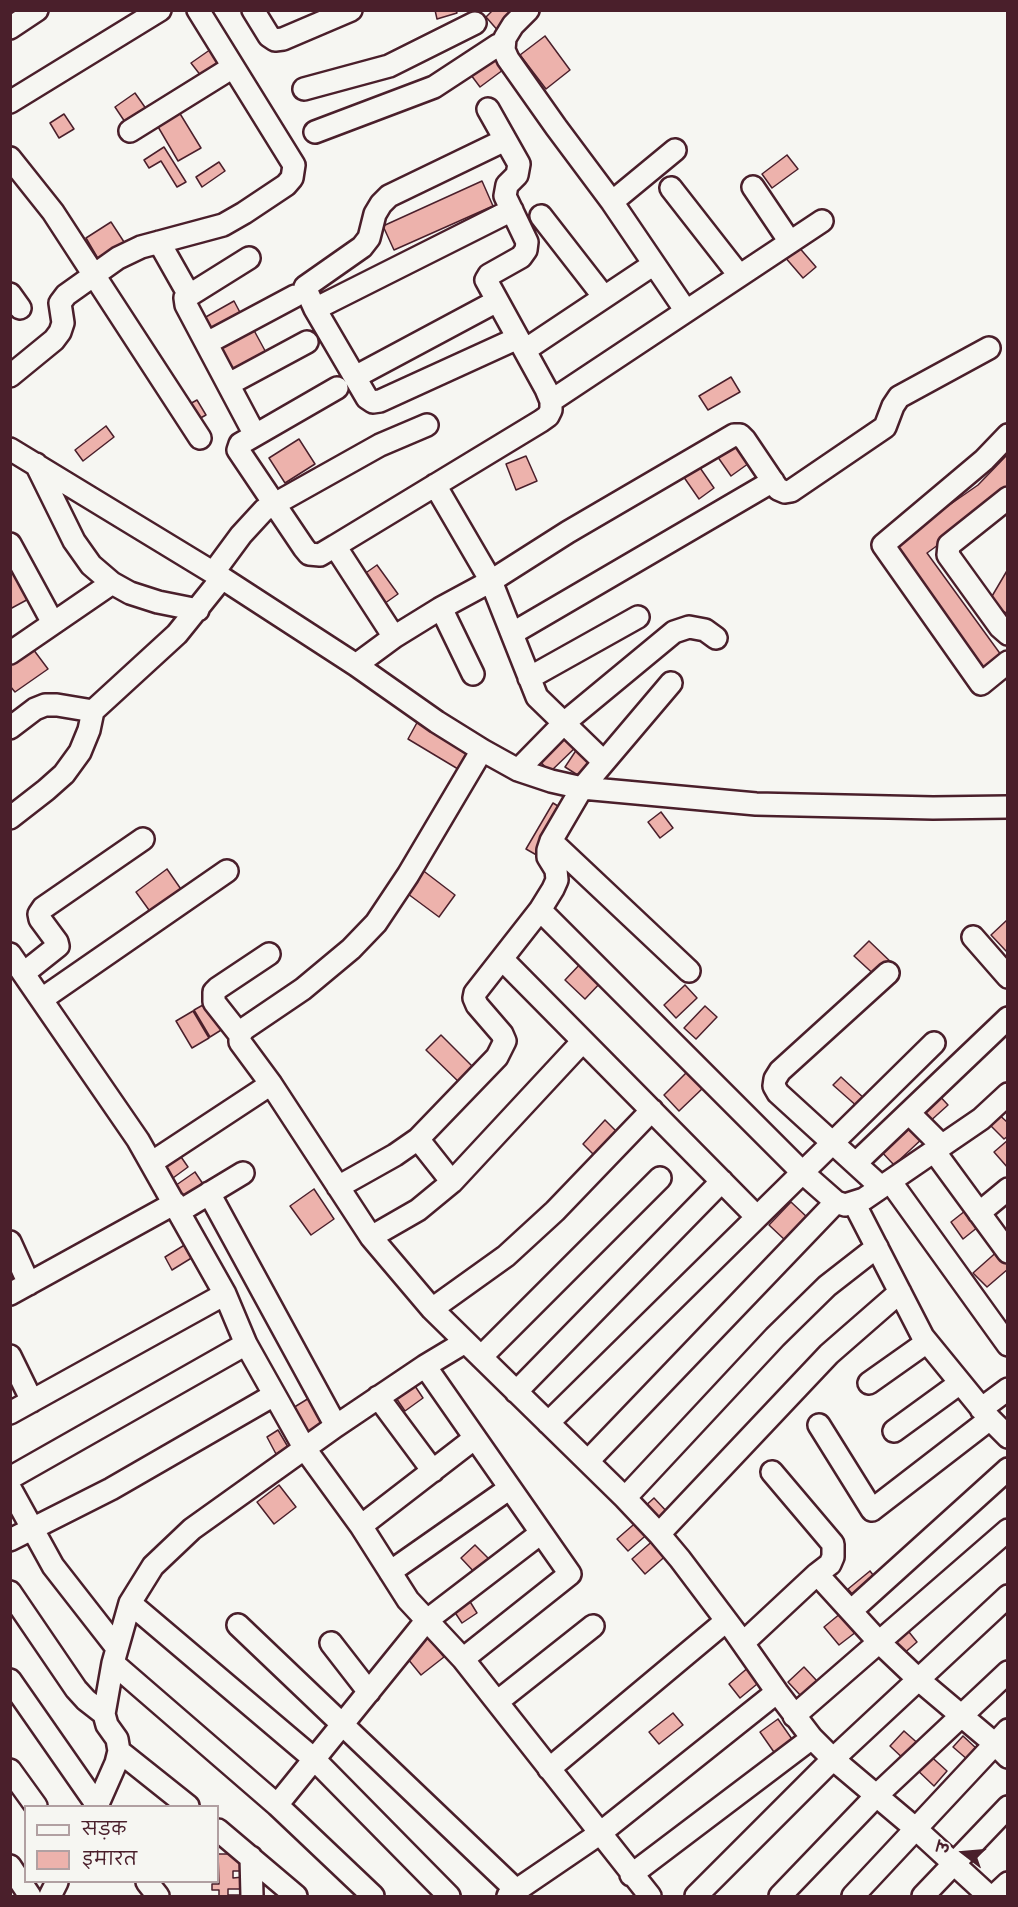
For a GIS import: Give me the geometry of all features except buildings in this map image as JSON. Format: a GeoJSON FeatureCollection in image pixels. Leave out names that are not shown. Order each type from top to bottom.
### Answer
{"type":"FeatureCollection","features":[{"type":"Feature","properties":{"kind":"street"},"geometry":{"type":"LineString","coordinates":[[13,21],[37,10]]}},
{"type":"Feature","properties":{"kind":"street"},"geometry":{"type":"LineString","coordinates":[[10,102],[160,10]]}},
{"type":"Feature","properties":{"kind":"street"},"geometry":{"type":"LineString","coordinates":[[10,376],[54,340],[63,323],[60,303],[66,295],[95,274],[118,258],[159,242],[223,225],[286,185],[292,178],[294,165],[198,10]]}},
{"type":"Feature","properties":{"kind":"street"},"geometry":{"type":"LineString","coordinates":[[253,10],[269,36],[275,40],[283,39],[351,10]]}},
{"type":"Feature","properties":{"kind":"street"},"geometry":{"type":"LineString","coordinates":[[315,132],[434,87],[501,47],[513,25],[528,10]]}},
{"type":"Feature","properties":{"kind":"street"},"geometry":{"type":"LineString","coordinates":[[304,89],[388,66],[470,17],[501,47],[556,127],[612,202],[686,311]]}},
{"type":"Feature","properties":{"kind":"street"},"geometry":{"type":"LineString","coordinates":[[130,131],[233,67]]}},
{"type":"Feature","properties":{"kind":"street"},"geometry":{"type":"LineString","coordinates":[[488,109],[519,164],[517,175],[504,190],[527,242],[526,250],[521,256],[489,275],[486,280],[551,401],[551,410],[548,416],[541,421],[320,555],[309,554],[238,450],[240,444],[497,301]]}},
{"type":"Feature","properties":{"kind":"street"},"geometry":{"type":"LineString","coordinates":[[506,140],[389,196],[375,214],[369,238],[362,248],[305,287],[346,383],[372,402],[380,401],[522,344],[604,297],[654,264]]}},
{"type":"Feature","properties":{"kind":"street"},"geometry":{"type":"LineString","coordinates":[[612,202],[675,150]]}},
{"type":"Feature","properties":{"kind":"street"},"geometry":{"type":"LineString","coordinates":[[10,158],[53,212],[200,438]]}},
{"type":"Feature","properties":{"kind":"street"},"geometry":{"type":"LineString","coordinates":[[753,186],[790,242]]}},
{"type":"Feature","properties":{"kind":"street"},"geometry":{"type":"LineString","coordinates":[[671,188],[739,275]]}},
{"type":"Feature","properties":{"kind":"street"},"geometry":{"type":"LineString","coordinates":[[315,309],[512,210]]}},
{"type":"Feature","properties":{"kind":"street"},"geometry":{"type":"LineString","coordinates":[[542,216],[604,297]]}},
{"type":"Feature","properties":{"kind":"street"},"geometry":{"type":"LineString","coordinates":[[551,401],[822,221]]}},
{"type":"Feature","properties":{"kind":"street"},"geometry":{"type":"LineString","coordinates":[[159,242],[189,295]]}},
{"type":"Feature","properties":{"kind":"street"},"geometry":{"type":"LineString","coordinates":[[249,258],[185,298],[186,306],[255,435]]}},
{"type":"Feature","properties":{"kind":"street"},"geometry":{"type":"LineString","coordinates":[[207,343],[295,296]]}},
{"type":"Feature","properties":{"kind":"street"},"geometry":{"type":"LineString","coordinates":[[229,384],[307,342]]}},
{"type":"Feature","properties":{"kind":"street"},"geometry":{"type":"LineString","coordinates":[[356,665],[394,637],[441,608],[491,581],[568,532],[734,435],[740,435],[745,440],[778,489],[785,492],[792,491],[885,427],[899,397],[989,348]]}},
{"type":"Feature","properties":{"kind":"street"},"geometry":{"type":"LineString","coordinates":[[10,818],[64,774],[80,752],[90,730],[93,711],[177,634],[198,610],[242,535],[264,510],[380,445],[427,425]]}},
{"type":"Feature","properties":{"kind":"street"},"geometry":{"type":"LineString","coordinates":[[1008,435],[984,460],[884,545],[981,684],[1008,662]]}},
{"type":"Feature","properties":{"kind":"street"},"geometry":{"type":"LineString","coordinates":[[10,449],[217,575],[356,665],[437,722],[518,770],[582,788],[756,804],[933,808],[1008,807]]}},
{"type":"Feature","properties":{"kind":"street"},"geometry":{"type":"LineString","coordinates":[[35,464],[74,541],[91,566],[112,583],[130,593],[158,602],[198,610]]}},
{"type":"Feature","properties":{"kind":"street"},"geometry":{"type":"LineString","coordinates":[[513,633],[772,481]]}},
{"type":"Feature","properties":{"kind":"street"},"geometry":{"type":"LineString","coordinates":[[435,485],[491,581],[537,697],[604,762]]}},
{"type":"Feature","properties":{"kind":"street"},"geometry":{"type":"LineString","coordinates":[[1008,498],[949,544],[948,555],[1000,627],[1008,634]]}},
{"type":"Feature","properties":{"kind":"street"},"geometry":{"type":"LineString","coordinates":[[335,546],[394,637]]}},
{"type":"Feature","properties":{"kind":"street"},"geometry":{"type":"LineString","coordinates":[[12,548],[53,623]]}},
{"type":"Feature","properties":{"kind":"street"},"geometry":{"type":"LineString","coordinates":[[14,643],[53,623],[112,583]]}},
{"type":"Feature","properties":{"kind":"street"},"geometry":{"type":"LineString","coordinates":[[441,608],[473,674]]}},
{"type":"Feature","properties":{"kind":"street"},"geometry":{"type":"LineString","coordinates":[[529,678],[638,617]]}},
{"type":"Feature","properties":{"kind":"street"},"geometry":{"type":"LineString","coordinates":[[518,770],[564,723],[674,632],[689,627],[705,630],[716,638]]}},
{"type":"Feature","properties":{"kind":"street"},"geometry":{"type":"LineString","coordinates":[[338,1187],[395,1155],[417,1139],[497,1058],[505,1041],[502,1034],[477,1005],[474,998],[478,988],[540,910],[557,880],[556,870],[548,857],[548,850],[582,788],[670,682]]}},
{"type":"Feature","properties":{"kind":"street"},"geometry":{"type":"LineString","coordinates":[[10,728],[35,709],[45,705],[93,711]]}},
{"type":"Feature","properties":{"kind":"street"},"geometry":{"type":"LineString","coordinates":[[482,750],[408,875],[376,923],[343,956],[303,989],[244,1029],[240,1035],[240,1042],[271,1084],[371,1237],[432,1309],[588,1461],[659,1534],[680,1559],[812,1738],[989,1896]]}},
{"type":"Feature","properties":{"kind":"street"},"geometry":{"type":"LineString","coordinates":[[143,839],[43,908],[39,914],[40,919],[58,946],[16,965],[42,999],[138,1140],[225,1294],[246,1344],[305,1449],[361,1526],[408,1600],[462,1659],[631,1875],[650,1896]]}},
{"type":"Feature","properties":{"kind":"street"},"geometry":{"type":"LineString","coordinates":[[551,841],[689,971]]}},
{"type":"Feature","properties":{"kind":"street"},"geometry":{"type":"LineString","coordinates":[[42,999],[226,871]]}},
{"type":"Feature","properties":{"kind":"street"},"geometry":{"type":"LineString","coordinates":[[540,910],[803,1173],[845,1203],[877,1247],[927,1342],[986,1414],[1008,1437]]}},
{"type":"Feature","properties":{"kind":"street"},"geometry":{"type":"LineString","coordinates":[[973,937],[1008,977]]}},
{"type":"Feature","properties":{"kind":"street"},"geometry":{"type":"LineString","coordinates":[[240,1035],[214,1002],[214,992],[269,954]]}},
{"type":"Feature","properties":{"kind":"street"},"geometry":{"type":"LineString","coordinates":[[502,959],[758,1217]]}},
{"type":"Feature","properties":{"kind":"street"},"geometry":{"type":"LineString","coordinates":[[888,973],[780,1071],[774,1086],[778,1093],[833,1143],[885,1184],[1008,1345]]}},
{"type":"Feature","properties":{"kind":"street"},"geometry":{"type":"LineString","coordinates":[[856,1162],[1008,1018]]}},
{"type":"Feature","properties":{"kind":"street"},"geometry":{"type":"LineString","coordinates":[[371,1237],[418,1210],[452,1182],[583,1041]]}},
{"type":"Feature","properties":{"kind":"street"},"geometry":{"type":"LineString","coordinates":[[549,1423],[934,1043]]}},
{"type":"Feature","properties":{"kind":"street"},"geometry":{"type":"LineString","coordinates":[[151,1162],[271,1084]]}},
{"type":"Feature","properties":{"kind":"street"},"geometry":{"type":"LineString","coordinates":[[588,1461],[845,1203],[864,1199],[981,1119],[1008,1094]]}},
{"type":"Feature","properties":{"kind":"street"},"geometry":{"type":"LineString","coordinates":[[432,1309],[506,1256],[555,1211],[651,1110]]}},
{"type":"Feature","properties":{"kind":"street"},"geometry":{"type":"LineString","coordinates":[[909,1113],[938,1149],[979,1213],[1008,1252]]}},
{"type":"Feature","properties":{"kind":"street"},"geometry":{"type":"LineString","coordinates":[[417,1139],[452,1182]]}},
{"type":"Feature","properties":{"kind":"street"},"geometry":{"type":"LineString","coordinates":[[10,1242],[20,1289],[177,1207],[209,1193],[243,1173]]}},
{"type":"Feature","properties":{"kind":"street"},"geometry":{"type":"LineString","coordinates":[[481,1358],[660,1178]]}},
{"type":"Feature","properties":{"kind":"street"},"geometry":{"type":"LineString","coordinates":[[516,1392],[722,1181]]}},
{"type":"Feature","properties":{"kind":"street"},"geometry":{"type":"LineString","coordinates":[[979,1213],[1008,1189]]}},
{"type":"Feature","properties":{"kind":"street"},"geometry":{"type":"LineString","coordinates":[[209,1193],[336,1426]]}},
{"type":"Feature","properties":{"kind":"street"},"geometry":{"type":"LineString","coordinates":[[625,1498],[797,1315],[827,1286],[877,1247]]}},
{"type":"Feature","properties":{"kind":"street"},"geometry":{"type":"LineString","coordinates":[[659,1534],[829,1354],[900,1292]]}},
{"type":"Feature","properties":{"kind":"street"},"geometry":{"type":"LineString","coordinates":[[10,1413],[225,1294]]}},
{"type":"Feature","properties":{"kind":"street"},"geometry":{"type":"LineString","coordinates":[[97,1805],[119,1751],[117,1739],[107,1725],[104,1714],[115,1655],[130,1603],[153,1566],[192,1529],[378,1397],[465,1342]]}},
{"type":"Feature","properties":{"kind":"street"},"geometry":{"type":"LineString","coordinates":[[869,1383],[927,1342]]}},
{"type":"Feature","properties":{"kind":"street"},"geometry":{"type":"LineString","coordinates":[[10,1478],[246,1344]]}},
{"type":"Feature","properties":{"kind":"street"},"geometry":{"type":"LineString","coordinates":[[10,1356],[32,1401]]}},
{"type":"Feature","properties":{"kind":"street"},"geometry":{"type":"LineString","coordinates":[[426,1366],[570,1574],[462,1659]]}},
{"type":"Feature","properties":{"kind":"street"},"geometry":{"type":"LineString","coordinates":[[894,1431],[960,1383]]}},
{"type":"Feature","properties":{"kind":"street"},"geometry":{"type":"LineString","coordinates":[[819,1425],[872,1510],[986,1414],[1008,1389]]}},
{"type":"Feature","properties":{"kind":"street"},"geometry":{"type":"LineString","coordinates":[[10,1540],[111,1489],[274,1395]]}},
{"type":"Feature","properties":{"kind":"street"},"geometry":{"type":"LineString","coordinates":[[378,1397],[432,1471]]}},
{"type":"Feature","properties":{"kind":"street"},"geometry":{"type":"LineString","coordinates":[[361,1526],[476,1438]]}},
{"type":"Feature","properties":{"kind":"street"},"geometry":{"type":"LineString","coordinates":[[852,1610],[1008,1469]]}},
{"type":"Feature","properties":{"kind":"street"},"geometry":{"type":"LineString","coordinates":[[743,1643],[830,1564],[833,1557],[833,1544],[772,1472]]}},
{"type":"Feature","properties":{"kind":"street"},"geometry":{"type":"LineString","coordinates":[[10,1488],[32,1530],[64,1582],[115,1655],[373,1896]]}},
{"type":"Feature","properties":{"kind":"street"},"geometry":{"type":"LineString","coordinates":[[390,1572],[510,1488]]}},
{"type":"Feature","properties":{"kind":"street"},"geometry":{"type":"LineString","coordinates":[[794,1716],[1008,1530]]}},
{"type":"Feature","properties":{"kind":"street"},"geometry":{"type":"LineString","coordinates":[[277,1805],[426,1620],[541,1533]]}},
{"type":"Feature","properties":{"kind":"street"},"geometry":{"type":"LineString","coordinates":[[817,1574],[918,1680],[960,1715],[1003,1744],[916,1829],[853,1896]]}},
{"type":"Feature","properties":{"kind":"street"},"geometry":{"type":"LineString","coordinates":[[10,1592],[76,1689],[104,1714]]}},
{"type":"Feature","properties":{"kind":"street"},"geometry":{"type":"LineString","coordinates":[[696,1896],[833,1759],[1008,1596]]}},
{"type":"Feature","properties":{"kind":"street"},"geometry":{"type":"LineString","coordinates":[[130,1603],[314,1759],[449,1896]]}},
{"type":"Feature","properties":{"kind":"street"},"geometry":{"type":"LineString","coordinates":[[549,1769],[726,1621]]}},
{"type":"Feature","properties":{"kind":"street"},"geometry":{"type":"LineString","coordinates":[[238,1624],[512,1893],[599,1834],[777,1692]]}},
{"type":"Feature","properties":{"kind":"street"},"geometry":{"type":"LineString","coordinates":[[497,1702],[593,1626]]}},
{"type":"Feature","properties":{"kind":"street"},"geometry":{"type":"LineString","coordinates":[[331,1642],[369,1692]]}},
{"type":"Feature","properties":{"kind":"street"},"geometry":{"type":"LineString","coordinates":[[780,1896],[876,1796],[1008,1672]]}},
{"type":"Feature","properties":{"kind":"street"},"geometry":{"type":"LineString","coordinates":[[10,1680],[96,1805]]}},
{"type":"Feature","properties":{"kind":"street"},"geometry":{"type":"LineString","coordinates":[[631,1875],[812,1738]]}},
{"type":"Feature","properties":{"kind":"street"},"geometry":{"type":"LineString","coordinates":[[119,1751],[187,1805]]}},
{"type":"Feature","properties":{"kind":"street"},"geometry":{"type":"LineString","coordinates":[[11,1772],[35,1805]]}},
{"type":"Feature","properties":{"kind":"street"},"geometry":{"type":"LineString","coordinates":[[923,1896],[1008,1807]]}},
{"type":"Feature","properties":{"kind":"street"},"geometry":{"type":"LineString","coordinates":[[219,1831],[296,1896]]}},
{"type":"Feature","properties":{"kind":"street"},"geometry":{"type":"LineString","coordinates":[[251,1857],[252,1896]]}},
{"type":"Feature","properties":{"kind":"street"},"geometry":{"type":"LineString","coordinates":[[10,1866],[30,1896]]}},
{"type":"Feature","properties":{"kind":"street"},"geometry":{"type":"LineString","coordinates":[[148,1883],[158,1896]]}},
{"type":"Feature","properties":{"kind":"street"},"geometry":{"type":"LineString","coordinates":[[994,1896],[1008,1883]]}}]}
